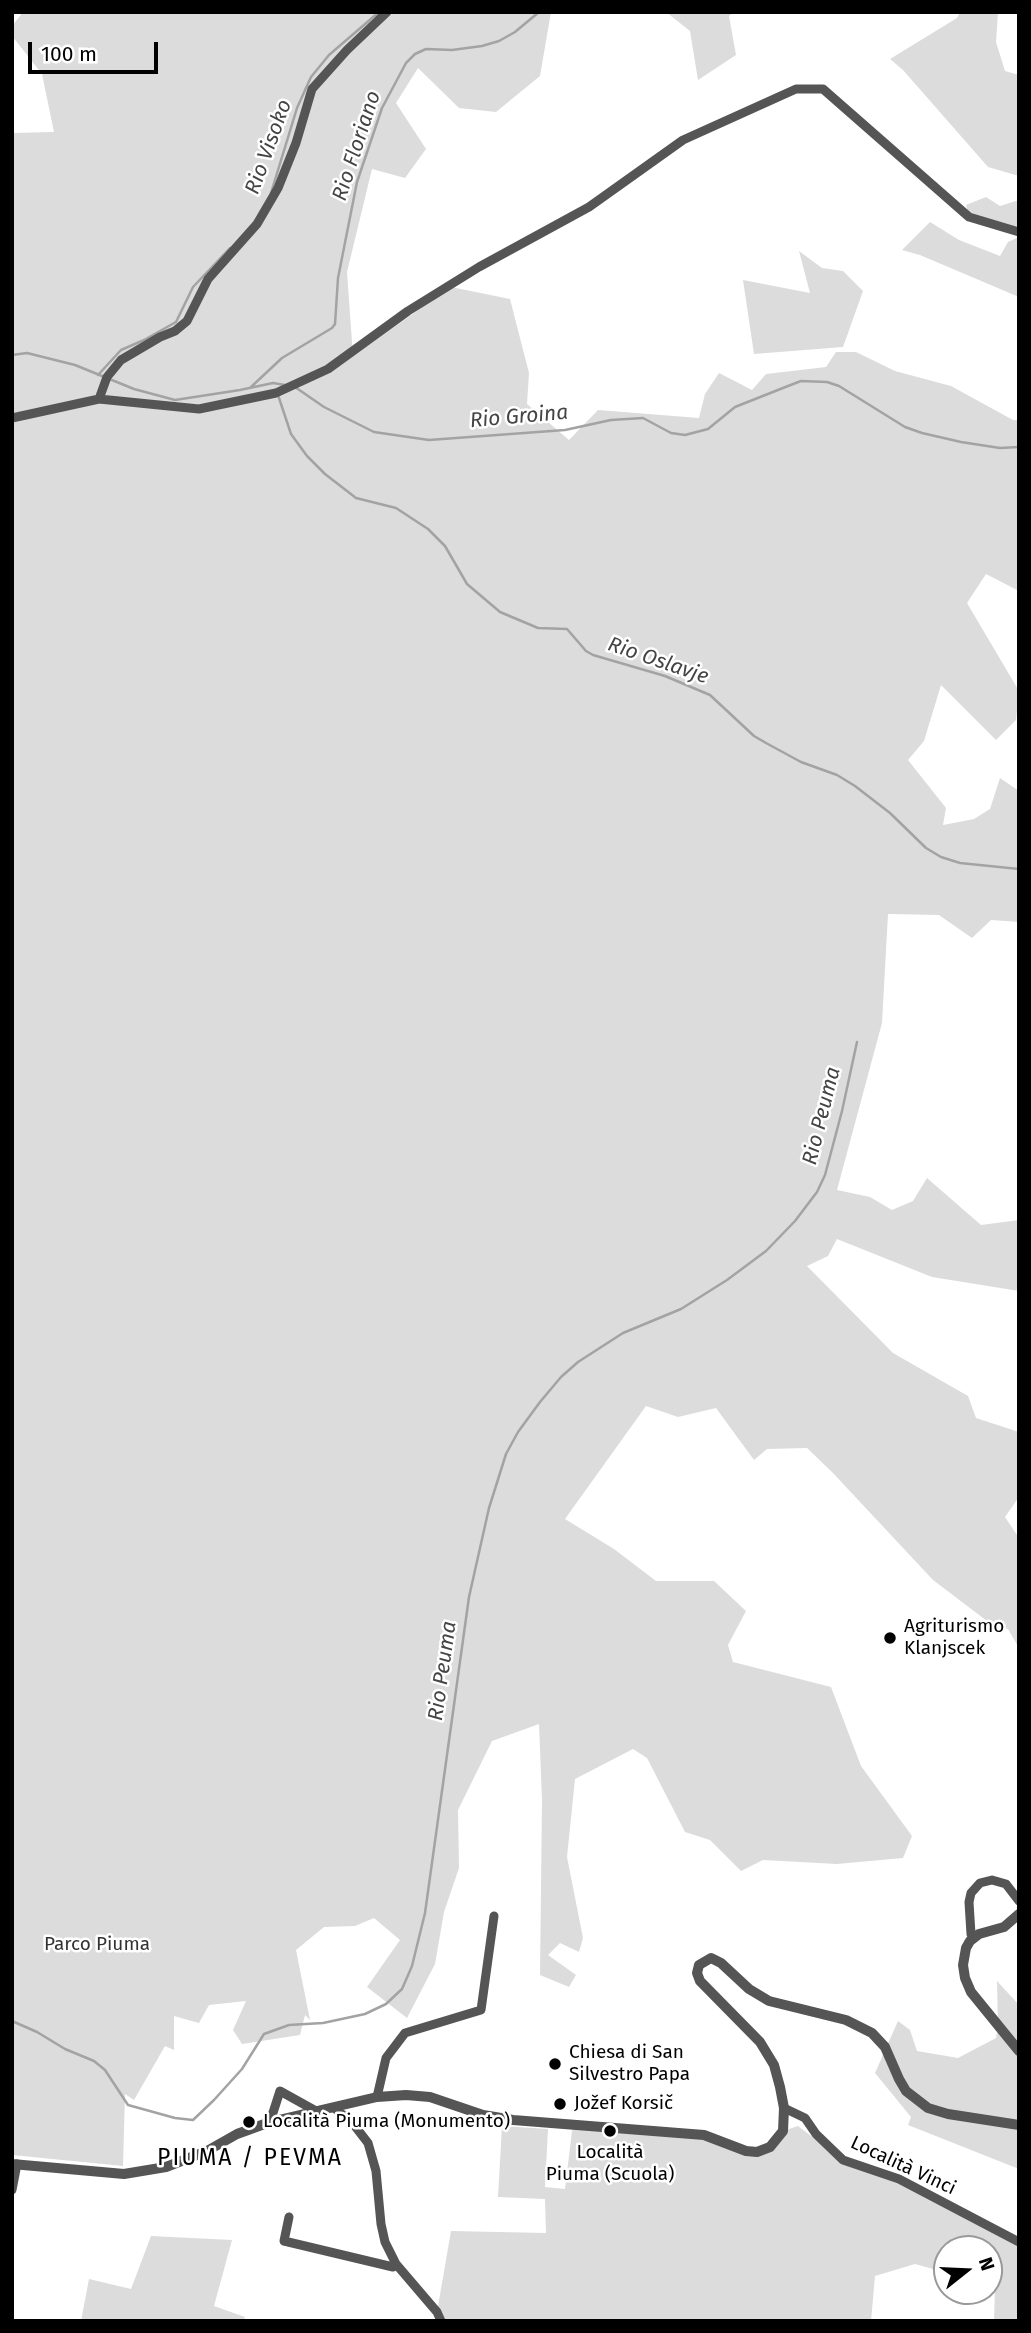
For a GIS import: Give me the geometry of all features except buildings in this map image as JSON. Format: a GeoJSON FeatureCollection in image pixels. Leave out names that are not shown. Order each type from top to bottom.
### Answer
{"type":"FeatureCollection","features":[{"type":"Feature","properties":{"kind":"street"},"geometry":{"type":"LineString","coordinates":[[99,400],[107,377],[121,360],[175,331],[187,321],[208,279],[257,224],[278,188],[296,143],[312,89],[346,50],[387,12]]}},
{"type":"Feature","properties":{"kind":"street"},"geometry":{"type":"LineString","coordinates":[[12,418],[99,400],[199,409],[276,393],[328,369],[408,311],[479,267],[589,207],[683,140],[796,89],[823,89],[969,217],[1019,232]]}},
{"type":"Feature","properties":{"kind":"street"},"geometry":{"type":"LineString","coordinates":[[973,1938],[969,1902],[971,1892],[979,1883],[992,1880],[1006,1884],[1019,1901]]}},
{"type":"Feature","properties":{"kind":"street"},"geometry":{"type":"LineString","coordinates":[[1019,1914],[1004,1927],[973,1938],[966,1948],[964,1958],[968,1985],[1019,2051]]}},
{"type":"Feature","properties":{"kind":"street"},"geometry":{"type":"LineString","coordinates":[[377,2097],[386,2058],[405,2033],[481,2010],[494,1916]]}},
{"type":"Feature","properties":{"kind":"street"},"geometry":{"type":"LineString","coordinates":[[12,2190],[15,2164],[124,2174],[166,2167],[270,2122],[377,2097],[405,2095],[430,2097],[483,2115],[513,2120],[692,2133],[717,2138],[747,2151],[757,2152],[770,2147],[778,2140],[783,2130],[785,2108],[777,2076],[766,2051],[700,1981],[697,1970],[704,1961],[711,1958],[718,1960],[749,1989],[769,2001],[846,2020],[865,2028],[886,2047],[906,2091],[928,2108],[973,2119],[1019,2125]]}},
{"type":"Feature","properties":{"kind":"street"},"geometry":{"type":"LineString","coordinates":[[270,2122],[280,2091],[316,2111]]}},
{"type":"Feature","properties":{"kind":"street"},"geometry":{"type":"LineString","coordinates":[[334,2108],[351,2121],[368,2143],[376,2171],[381,2224],[386,2242],[396,2264],[437,2312],[441,2321]]}},
{"type":"Feature","properties":{"kind":"street","name":"Località Vinci"},"geometry":{"type":"LineString","coordinates":[[785,2108],[805,2118],[816,2134],[842,2160],[899,2179],[1019,2242]]}},
{"type":"Feature","properties":{"kind":"street"},"geometry":{"type":"LineString","coordinates":[[289,2217],[284,2241],[393,2267],[396,2264]]}},
{"type":"Feature","properties":{"kind":"green space","name":"Parco Piuma"},"geometry":{"type":"Polygon","coordinates":[[[23,12],[551,12],[540,76],[496,112],[459,108],[418,68],[396,103],[426,149],[405,178],[372,169],[347,272],[353,356],[451,287],[510,299],[529,373],[527,404],[569,440],[598,410],[699,418],[705,394],[719,373],[752,390],[766,374],[826,367],[836,352],[856,352],[895,371],[951,386],[1013,420],[1019,420],[1019,591],[986,574],[967,603],[1019,691],[1016,720],[996,740],[941,685],[924,741],[908,760],[946,808],[943,825],[974,819],[990,809],[1000,778],[1019,791],[1019,922],[991,920],[972,938],[939,915],[888,914],[882,1023],[837,1190],[870,1197],[892,1210],[913,1201],[927,1178],[981,1225],[1019,1220],[1019,1291],[932,1277],[837,1239],[828,1256],[807,1266],[893,1353],[968,1396],[976,1418],[1019,1432],[1019,1497],[1005,1517],[1019,1538],[1019,1648],[1008,1629],[991,1624],[933,1580],[807,1448],[767,1449],[754,1460],[716,1408],[678,1417],[646,1406],[565,1519],[614,1549],[656,1581],[714,1581],[746,1611],[728,1645],[733,1662],[831,1687],[861,1766],[912,1836],[903,1858],[837,1864],[763,1860],[741,1871],[710,1840],[685,1832],[647,1758],[633,1749],[575,1779],[567,1857],[583,1938],[579,1952],[560,1943],[548,1955],[576,1975],[569,1987],[540,1975],[542,1800],[539,1724],[492,1741],[458,1810],[459,1868],[444,1912],[435,1964],[407,2018],[367,1987],[400,1940],[374,1918],[355,1926],[324,1927],[296,1950],[310,2020],[305,2015],[300,2035],[242,2044],[233,2030],[246,2001],[209,2005],[199,2023],[174,2016],[174,2050],[165,2046],[134,2100],[125,2094],[123,2166],[12,2155],[12,133],[54,132],[42,74],[12,36],[12,26],[23,12]]]}},
{"type":"Feature","properties":{"kind":"green space"},"geometry":{"type":"Polygon","coordinates":[[[666,12],[734,12],[729,16],[736,55],[698,80],[690,31],[666,12]]]}},
{"type":"Feature","properties":{"kind":"green space"},"geometry":{"type":"Polygon","coordinates":[[[960,12],[998,12],[996,42],[1005,71],[1019,75],[1019,176],[988,167],[903,70],[890,59],[957,18],[960,12]]]}},
{"type":"Feature","properties":{"kind":"green space"},"geometry":{"type":"Polygon","coordinates":[[[986,197],[1000,206],[1019,200],[1019,232],[969,217],[966,205],[986,197]]]}},
{"type":"Feature","properties":{"kind":"green space"},"geometry":{"type":"Polygon","coordinates":[[[930,222],[959,240],[1000,256],[1008,242],[1019,237],[1019,297],[902,250],[930,222]]]}},
{"type":"Feature","properties":{"kind":"green space"},"geometry":{"type":"Polygon","coordinates":[[[799,251],[822,268],[843,271],[863,291],[843,347],[754,354],[743,280],[810,293],[799,251]]]}},
{"type":"Feature","properties":{"kind":"green space"},"geometry":{"type":"Polygon","coordinates":[[[997,1981],[1019,2005],[1019,2169],[908,2125],[911,2117],[875,2073],[898,2021],[910,2030],[917,2051],[958,2058],[996,2038],[997,1981]]]}},
{"type":"Feature","properties":{"kind":"green space"},"geometry":{"type":"Polygon","coordinates":[[[575,2125],[692,2133],[757,2152],[783,2131],[798,2126],[843,2160],[878,2171],[1019,2242],[1019,2321],[994,2321],[994,2305],[1003,2305],[1003,2235],[933,2235],[933,2269],[915,2264],[875,2276],[871,2321],[441,2321],[437,2312],[451,2231],[546,2233],[545,2199],[498,2197],[502,2126],[548,2129],[545,2187],[565,2189],[575,2125]]]}},
{"type":"Feature","properties":{"kind":"green space"},"geometry":{"type":"Polygon","coordinates":[[[151,2236],[232,2240],[214,2306],[245,2317],[243,2321],[81,2321],[89,2279],[131,2289],[151,2236]]]}},
{"type":"Feature","properties":{"kind":"waterway","name":"Rio Visoko"},"geometry":{"type":"LineString","coordinates":[[271,193],[297,108],[311,77],[329,55],[379,12]]}},
{"type":"Feature","properties":{"kind":"waterway","name":"Rio Floriano"},"geometry":{"type":"LineString","coordinates":[[251,387],[282,358],[335,324],[338,278],[357,182],[382,108],[406,63],[415,54],[426,49],[452,50],[499,41],[515,32],[539,12]]}},
{"type":"Feature","properties":{"kind":"waterway","name":"Rio Visoko"},"geometry":{"type":"LineString","coordinates":[[98,375],[121,350],[176,322],[193,287],[230,248]]}},
{"type":"Feature","properties":{"kind":"waterway","name":"Rio Groina"},"geometry":{"type":"LineString","coordinates":[[12,355],[27,353],[75,365],[134,389],[175,400],[273,383],[285,385]]}},
{"type":"Feature","properties":{"kind":"waterway","name":"Rio Groina"},"geometry":{"type":"LineString","coordinates":[[295,387],[324,407],[374,432],[429,440],[565,430],[611,420],[643,418],[671,433],[685,435],[708,429],[735,407],[801,381],[827,382],[839,386],[905,427],[922,433],[1000,448],[1019,447]]}},
{"type":"Feature","properties":{"kind":"waterway","name":"Rio Oslavje"},"geometry":{"type":"LineString","coordinates":[[278,395],[291,434],[325,474],[356,498],[396,508],[428,529],[445,546],[467,584],[500,612],[538,628],[567,629],[586,651],[593,655],[665,676],[710,695],[754,736],[801,762],[837,775],[855,786],[890,813],[926,848],[941,857],[960,863],[1019,869]]}},
{"type":"Feature","properties":{"kind":"waterway","name":"Rio Peuma"},"geometry":{"type":"LineString","coordinates":[[12,2021],[94,2061],[105,2070],[128,2105],[193,2120],[242,2069],[264,2034],[289,2025],[323,2023],[365,2014],[386,2004],[402,1989],[412,1966],[425,1913],[469,1597],[489,1508],[506,1454],[540,1402],[578,1362],[623,1333],[681,1309],[727,1280],[766,1251],[795,1221],[817,1192],[825,1175],[857,1042]]}},
{"type":"Feature","properties":{"kind":"place","name":"Agriturismo Klanjscek"},"geometry":{"type":"Point","coordinates":[890,1638]}},
{"type":"Feature","properties":{"kind":"place","name":"Chiesa di San Silvestro Papa"},"geometry":{"type":"Point","coordinates":[555,2064]}},
{"type":"Feature","properties":{"kind":"place","name":"Jožef Korsič"},"geometry":{"type":"Point","coordinates":[560,2104]}},
{"type":"Feature","properties":{"kind":"place","name":"Località Piuma (Monumento)"},"geometry":{"type":"Point","coordinates":[249,2122]}},
{"type":"Feature","properties":{"kind":"place","name":"Località Piuma (Scuola)"},"geometry":{"type":"Point","coordinates":[610,2131]}},
{"type":"Feature","properties":{"kind":"district","name":"PIUMA / PEVMA"},"geometry":{"type":"Point","coordinates":[250,2159]}}]}
